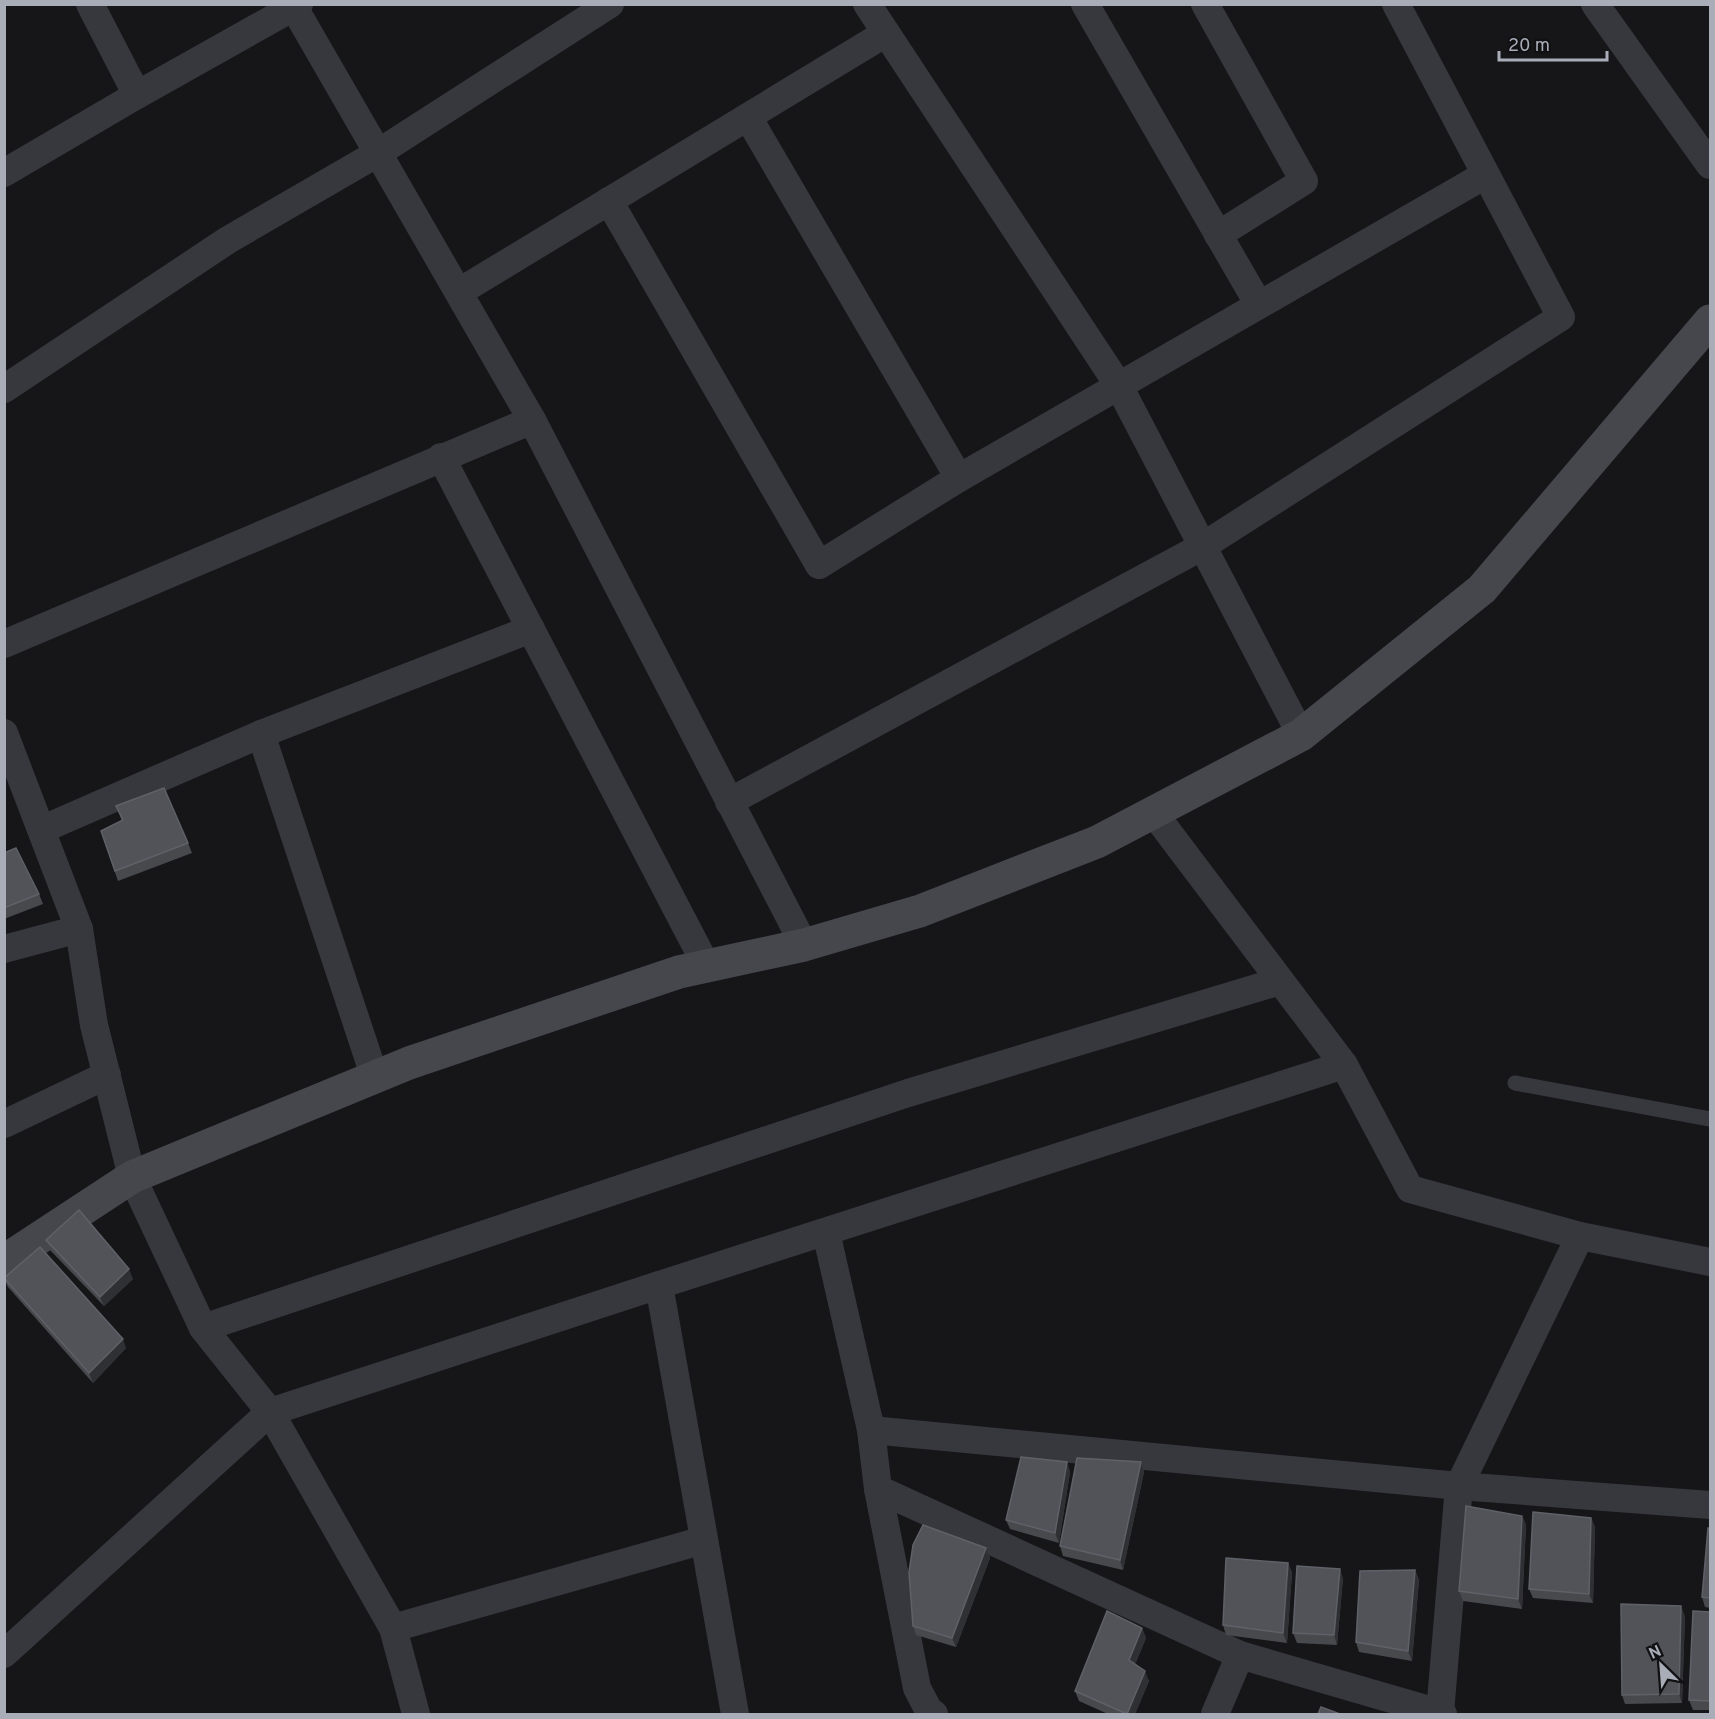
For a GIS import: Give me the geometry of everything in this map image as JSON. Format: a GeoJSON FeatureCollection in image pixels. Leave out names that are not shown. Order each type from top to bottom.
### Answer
{"type":"FeatureCollection","features":[{"type":"Feature","properties":{"kind":"main road"},"geometry":{"type":"LineString","coordinates":[[4,1261],[132,1177],[375,1078],[668,975],[804,945],[920,911],[1097,842],[1301,735],[1482,590],[1710,321]]}},
{"type":"Feature","properties":{"kind":"street"},"geometry":{"type":"LineString","coordinates":[[90,4],[137,95]]}},
{"type":"Feature","properties":{"kind":"street"},"geometry":{"type":"LineString","coordinates":[[4,389],[228,240],[378,153],[609,4]]}},
{"type":"Feature","properties":{"kind":"street"},"geometry":{"type":"LineString","coordinates":[[867,4],[1119,386],[1301,735]]}},
{"type":"Feature","properties":{"kind":"street"},"geometry":{"type":"LineString","coordinates":[[1085,4],[1259,305]]}},
{"type":"Feature","properties":{"kind":"street"},"geometry":{"type":"LineString","coordinates":[[1205,4],[1304,181],[1218,235]]}},
{"type":"Feature","properties":{"kind":"street"},"geometry":{"type":"LineString","coordinates":[[729,802],[1203,546],[1561,317],[1396,4]]}},
{"type":"Feature","properties":{"kind":"street"},"geometry":{"type":"LineString","coordinates":[[1595,4],[1710,165]]}},
{"type":"Feature","properties":{"kind":"street"},"geometry":{"type":"LineString","coordinates":[[4,172],[295,5],[532,420],[804,945]]}},
{"type":"Feature","properties":{"kind":"street"},"geometry":{"type":"LineString","coordinates":[[459,292],[886,33]]}},
{"type":"Feature","properties":{"kind":"street"},"geometry":{"type":"LineString","coordinates":[[748,117],[959,478]]}},
{"type":"Feature","properties":{"kind":"street"},"geometry":{"type":"LineString","coordinates":[[609,201],[819,565],[959,478],[1485,175]]}},
{"type":"Feature","properties":{"kind":"street"},"geometry":{"type":"LineString","coordinates":[[4,644],[532,420]]}},
{"type":"Feature","properties":{"kind":"street"},"geometry":{"type":"LineString","coordinates":[[441,457],[706,965]]}},
{"type":"Feature","properties":{"kind":"street"},"geometry":{"type":"LineString","coordinates":[[43,830],[261,734],[531,628]]}},
{"type":"Feature","properties":{"kind":"street"},"geometry":{"type":"LineString","coordinates":[[4,733],[79,929],[94,1024],[132,1177],[203,1328],[270,1412],[393,1629],[416,1714]]}},
{"type":"Feature","properties":{"kind":"street"},"geometry":{"type":"LineString","coordinates":[[261,734],[375,1078]]}},
{"type":"Feature","properties":{"kind":"street"},"geometry":{"type":"LineString","coordinates":[[1153,812],[1344,1065],[1410,1189],[1580,1236],[1710,1262]]}},
{"type":"Feature","properties":{"kind":"street"},"geometry":{"type":"LineString","coordinates":[[4,949],[79,929]]}},
{"type":"Feature","properties":{"kind":"street"},"geometry":{"type":"LineString","coordinates":[[203,1328],[908,1093],[1280,981]]}},
{"type":"Feature","properties":{"kind":"street"},"geometry":{"type":"LineString","coordinates":[[4,1654],[270,1412],[1344,1065]]}},
{"type":"Feature","properties":{"kind":"street"},"geometry":{"type":"LineString","coordinates":[[4,1124],[107,1075]]}},
{"type":"Feature","properties":{"kind":"street"},"geometry":{"type":"LineString","coordinates":[[826,1232],[871,1430],[878,1489],[917,1688],[928,1711],[934,1714]]}},
{"type":"Feature","properties":{"kind":"street"},"geometry":{"type":"LineString","coordinates":[[878,1489],[1240,1655],[1441,1714],[1459,1486],[1580,1236]]}},
{"type":"Feature","properties":{"kind":"street"},"geometry":{"type":"LineString","coordinates":[[659,1285],[735,1714]]}},
{"type":"Feature","properties":{"kind":"street"},"geometry":{"type":"LineString","coordinates":[[871,1430],[1459,1486],[1710,1505]]}},
{"type":"Feature","properties":{"kind":"street"},"geometry":{"type":"LineString","coordinates":[[393,1629],[704,1540]]}},
{"type":"Feature","properties":{"kind":"street"},"geometry":{"type":"LineString","coordinates":[[1215,1714],[1240,1655]]}},
{"type":"Feature","properties":{"kind":"lane"},"geometry":{"type":"LineString","coordinates":[[1515,1083],[1710,1119]]}},
{"type":"Feature","properties":{"kind":"building"},"geometry":{"type":"Polygon","coordinates":[[[164,788],[188,843],[115,871],[101,831],[123,820],[116,806],[164,788]]]}},
{"type":"Feature","properties":{"kind":"building"},"geometry":{"type":"Polygon","coordinates":[[[16,848],[39,894],[4,908],[4,853],[16,848]]]}},
{"type":"Feature","properties":{"kind":"building"},"geometry":{"type":"Polygon","coordinates":[[[79,1210],[129,1269],[100,1297],[46,1240],[79,1210]]]}},
{"type":"Feature","properties":{"kind":"building"},"geometry":{"type":"Polygon","coordinates":[[[40,1247],[123,1339],[89,1373],[4,1278],[40,1247]]]}},
{"type":"Feature","properties":{"kind":"building"},"geometry":{"type":"Polygon","coordinates":[[[1021,1457],[1067,1462],[1055,1533],[1006,1520],[1021,1457]]]}},
{"type":"Feature","properties":{"kind":"building"},"geometry":{"type":"Polygon","coordinates":[[[1077,1458],[1141,1462],[1120,1560],[1060,1546],[1077,1458]]]}},
{"type":"Feature","properties":{"kind":"building"},"geometry":{"type":"Polygon","coordinates":[[[1466,1506],[1522,1516],[1518,1599],[1459,1591],[1466,1506]]]}},
{"type":"Feature","properties":{"kind":"building"},"geometry":{"type":"Polygon","coordinates":[[[1533,1512],[1591,1518],[1589,1594],[1529,1589],[1533,1512]]]}},
{"type":"Feature","properties":{"kind":"building"},"geometry":{"type":"Polygon","coordinates":[[[923,1525],[986,1548],[952,1638],[913,1626],[909,1572],[913,1545],[923,1525]]]}},
{"type":"Feature","properties":{"kind":"building"},"geometry":{"type":"Polygon","coordinates":[[[1708,1528],[1710,1528],[1710,1598],[1702,1597],[1708,1528]]]}},
{"type":"Feature","properties":{"kind":"building"},"geometry":{"type":"Polygon","coordinates":[[[1226,1558],[1288,1563],[1283,1633],[1223,1625],[1226,1558]]]}},
{"type":"Feature","properties":{"kind":"building"},"geometry":{"type":"Polygon","coordinates":[[[1297,1566],[1340,1569],[1334,1635],[1293,1633],[1297,1566]]]}},
{"type":"Feature","properties":{"kind":"building"},"geometry":{"type":"Polygon","coordinates":[[[1415,1570],[1408,1651],[1356,1642],[1360,1571],[1415,1570]]]}},
{"type":"Feature","properties":{"kind":"building"},"geometry":{"type":"Polygon","coordinates":[[[1621,1604],[1681,1606],[1679,1694],[1622,1695],[1621,1604]]]}},
{"type":"Feature","properties":{"kind":"building"},"geometry":{"type":"Polygon","coordinates":[[[1107,1611],[1142,1628],[1129,1660],[1145,1671],[1127,1714],[1075,1691],[1107,1611]]]}},
{"type":"Feature","properties":{"kind":"building"},"geometry":{"type":"Polygon","coordinates":[[[1693,1611],[1710,1612],[1710,1701],[1689,1700],[1693,1611]]]}},
{"type":"Feature","properties":{"kind":"building"},"geometry":{"type":"Polygon","coordinates":[[[1321,1707],[1340,1714],[1318,1714],[1321,1707]]]}}]}
